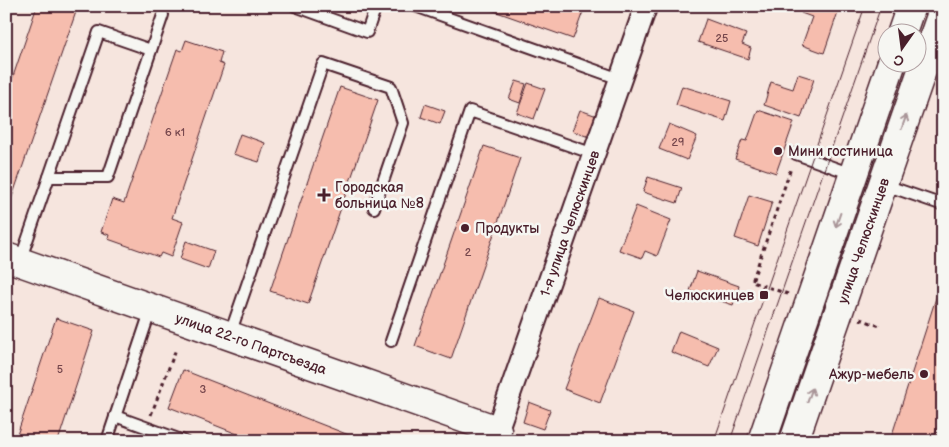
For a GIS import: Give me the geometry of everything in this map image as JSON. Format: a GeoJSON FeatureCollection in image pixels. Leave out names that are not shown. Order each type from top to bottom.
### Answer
{"type":"FeatureCollection","features":[{"type":"Feature","properties":{"kind":"main road"},"geometry":{"type":"LineString","coordinates":[[905,22],[911,6]]}},
{"type":"Feature","properties":{"kind":"main road","name":"улица Челюскинцев"},"geometry":{"type":"LineString","coordinates":[[794,441],[943,10]]}},
{"type":"Feature","properties":{"kind":"main road"},"geometry":{"type":"LineString","coordinates":[[762,441],[889,72]]}},
{"type":"Feature","properties":{"kind":"main road"},"geometry":{"type":"LineString","coordinates":[[854,174],[883,184]]}},
{"type":"Feature","properties":{"kind":"main road","name":"улица 22-го Партсъезда"},"geometry":{"type":"LineString","coordinates":[[13,259],[230,335],[495,435]]}},
{"type":"Feature","properties":{"kind":"street","name":"1-я улица Челюскинцев"},"geometry":{"type":"LineString","coordinates":[[495,435],[646,6]]}},
{"type":"Feature","properties":{"kind":"lane"},"geometry":{"type":"LineString","coordinates":[[295,6],[367,32],[376,6]]}},
{"type":"Feature","properties":{"kind":"lane"},"geometry":{"type":"LineString","coordinates":[[415,6],[620,79]]}},
{"type":"Feature","properties":{"kind":"lane"},"geometry":{"type":"LineString","coordinates":[[49,177],[108,177],[163,15]]}},
{"type":"Feature","properties":{"kind":"lane"},"geometry":{"type":"LineString","coordinates":[[13,259],[49,177],[99,32],[151,50]]}},
{"type":"Feature","properties":{"kind":"lane"},"geometry":{"type":"LineString","coordinates":[[230,335],[323,64],[390,87],[403,122],[374,208]]}},
{"type":"Feature","properties":{"kind":"lane"},"geometry":{"type":"LineString","coordinates":[[391,341],[470,111],[594,154]]}},
{"type":"Feature","properties":{"kind":"lane"},"geometry":{"type":"LineString","coordinates":[[796,154],[854,174]]}},
{"type":"Feature","properties":{"kind":"lane"},"geometry":{"type":"LineString","coordinates":[[883,184],[943,205]]}},
{"type":"Feature","properties":{"kind":"lane"},"geometry":{"type":"LineString","coordinates":[[107,441],[151,308]]}},
{"type":"Feature","properties":{"kind":"lane"},"geometry":{"type":"LineString","coordinates":[[115,416],[184,441]]}},
{"type":"Feature","properties":{"kind":"path"},"geometry":{"type":"LineString","coordinates":[[791,296],[752,282],[796,154]]}},
{"type":"Feature","properties":{"kind":"path"},"geometry":{"type":"LineString","coordinates":[[854,318],[880,326]]}},
{"type":"Feature","properties":{"kind":"path"},"geometry":{"type":"LineString","coordinates":[[145,428],[176,348]]}},
{"type":"Feature","properties":{"kind":"building"},"geometry":{"type":"Polygon","coordinates":[[[37,6],[78,6],[10,203],[6,201],[6,97],[37,6]]]}},
{"type":"Feature","properties":{"kind":"building"},"geometry":{"type":"Polygon","coordinates":[[[480,6],[585,6],[573,39],[480,6]]]}},
{"type":"Feature","properties":{"kind":"building"},"geometry":{"type":"Polygon","coordinates":[[[803,6],[840,6],[824,53],[802,45],[812,17],[801,13],[803,6]]]}},
{"type":"Feature","properties":{"kind":"building"},"geometry":{"type":"Polygon","coordinates":[[[706,19],[746,34],[742,44],[751,48],[748,59],[698,42],[706,19]]]}},
{"type":"Feature","properties":{"kind":"building"},"geometry":{"type":"Polygon","coordinates":[[[186,40],[222,52],[219,63],[224,65],[172,218],[183,222],[171,257],[161,253],[159,257],[108,239],[109,235],[101,232],[112,199],[124,203],[177,49],[182,51],[186,40]]]}},
{"type":"Feature","properties":{"kind":"building"},"geometry":{"type":"Polygon","coordinates":[[[798,74],[814,79],[801,118],[764,105],[771,82],[793,89],[798,74]]]}},
{"type":"Feature","properties":{"kind":"building"},"geometry":{"type":"Polygon","coordinates":[[[516,81],[526,84],[520,103],[509,99],[516,81]]]}},
{"type":"Feature","properties":{"kind":"building"},"geometry":{"type":"Polygon","coordinates":[[[528,83],[545,89],[534,119],[517,113],[528,83]]]}},
{"type":"Feature","properties":{"kind":"building"},"geometry":{"type":"Polygon","coordinates":[[[682,86],[731,101],[725,121],[676,105],[682,86]]]}},
{"type":"Feature","properties":{"kind":"building","name":"Городская больница №8"},"geometry":{"type":"Polygon","coordinates":[[[340,87],[378,100],[308,304],[270,291],[340,87]]]}},
{"type":"Feature","properties":{"kind":"building"},"geometry":{"type":"Polygon","coordinates":[[[425,104],[445,111],[440,124],[421,117],[425,104]]]}},
{"type":"Feature","properties":{"kind":"building"},"geometry":{"type":"Polygon","coordinates":[[[580,110],[597,116],[589,137],[572,131],[580,110]]]}},
{"type":"Feature","properties":{"kind":"building"},"geometry":{"type":"Polygon","coordinates":[[[758,110],[794,122],[776,173],[735,159],[742,140],[747,141],[758,110]]]}},
{"type":"Feature","properties":{"kind":"building"},"geometry":{"type":"Polygon","coordinates":[[[669,124],[697,136],[687,160],[659,149],[669,124]]]}},
{"type":"Feature","properties":{"kind":"building"},"geometry":{"type":"Polygon","coordinates":[[[240,134],[265,143],[259,162],[233,154],[240,134]]]}},
{"type":"Feature","properties":{"kind":"building"},"geometry":{"type":"Polygon","coordinates":[[[484,146],[520,158],[451,359],[415,346],[484,146]]]}},
{"type":"Feature","properties":{"kind":"building"},"geometry":{"type":"Polygon","coordinates":[[[648,177],[682,188],[677,203],[643,192],[648,177]]]}},
{"type":"Feature","properties":{"kind":"building"},"geometry":{"type":"Polygon","coordinates":[[[749,195],[772,202],[758,246],[735,238],[749,195]]]}},
{"type":"Feature","properties":{"kind":"building"},"geometry":{"type":"Polygon","coordinates":[[[636,206],[671,220],[657,256],[645,251],[642,258],[619,250],[636,206]]]}},
{"type":"Feature","properties":{"kind":"building"},"geometry":{"type":"Polygon","coordinates":[[[186,241],[214,251],[208,269],[180,259],[186,241]]]}},
{"type":"Feature","properties":{"kind":"building"},"geometry":{"type":"Polygon","coordinates":[[[697,271],[739,286],[733,305],[690,291],[697,271]]]}},
{"type":"Feature","properties":{"kind":"building"},"geometry":{"type":"Polygon","coordinates":[[[943,276],[943,411],[933,441],[890,441],[943,276]]]}},
{"type":"Feature","properties":{"kind":"building"},"geometry":{"type":"Polygon","coordinates":[[[599,298],[634,311],[600,403],[564,389],[599,298]]]}},
{"type":"Feature","properties":{"kind":"building"},"geometry":{"type":"Polygon","coordinates":[[[56,318],[94,331],[58,441],[15,441],[56,318]]]}},
{"type":"Feature","properties":{"kind":"building"},"geometry":{"type":"Polygon","coordinates":[[[679,331],[718,347],[709,367],[671,352],[679,331]]]}},
{"type":"Feature","properties":{"kind":"building"},"geometry":{"type":"Polygon","coordinates":[[[183,370],[364,441],[255,441],[169,407],[183,370]]]}},
{"type":"Feature","properties":{"kind":"building"},"geometry":{"type":"Polygon","coordinates":[[[529,402],[550,410],[543,429],[523,422],[529,402]]]}},
{"type":"Feature","properties":{"kind":"tram line"},"geometry":{"type":"LineString","coordinates":[[714,441],[865,6]]}},
{"type":"Feature","properties":{"kind":"tram line"},"geometry":{"type":"LineString","coordinates":[[730,441],[881,6]]}},
{"type":"Feature","properties":{"kind":"place","name":"Мини гостиница"},"geometry":{"type":"Point","coordinates":[778,151]}},
{"type":"Feature","properties":{"kind":"place","name":"Городская больница №8"},"geometry":{"type":"Point","coordinates":[324,195]}},
{"type":"Feature","properties":{"kind":"place","name":"Продукты"},"geometry":{"type":"Point","coordinates":[465,228]}},
{"type":"Feature","properties":{"kind":"place","name":"Челюскинцев"},"geometry":{"type":"Point","coordinates":[764,295]}},
{"type":"Feature","properties":{"kind":"place","name":"Ажур-мебель"},"geometry":{"type":"Point","coordinates":[924,374]}}]}
